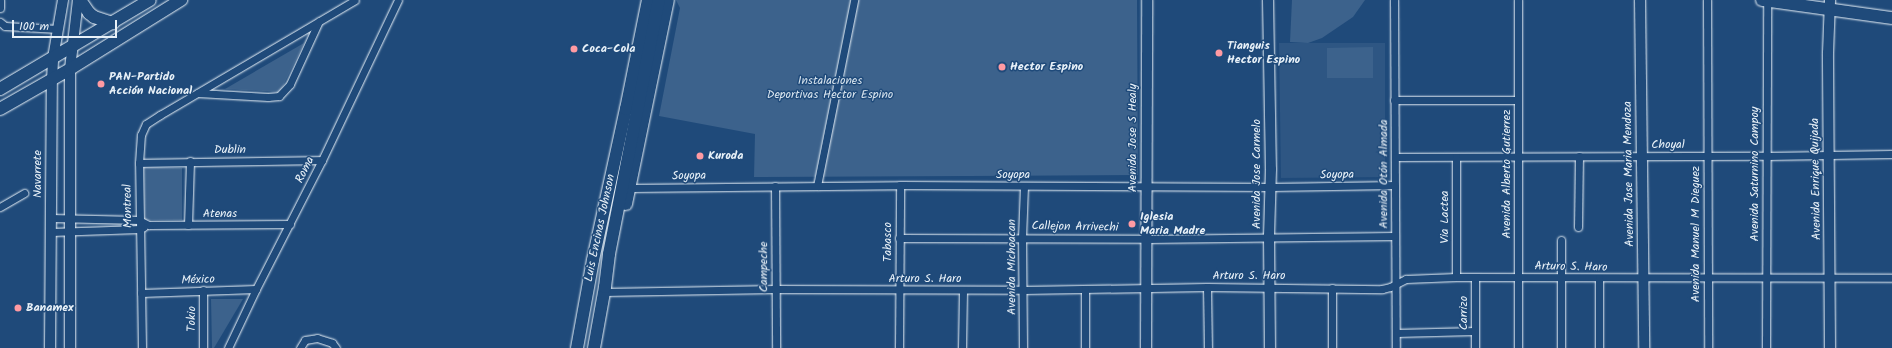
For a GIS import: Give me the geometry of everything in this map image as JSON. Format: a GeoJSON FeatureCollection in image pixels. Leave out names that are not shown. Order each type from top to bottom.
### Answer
{"type":"FeatureCollection","features":[{"type":"Feature","properties":{"kind":"main road"},"geometry":{"type":"LineString","coordinates":[[79,0],[94,17],[113,23]]}},
{"type":"Feature","properties":{"kind":"main road"},"geometry":{"type":"LineString","coordinates":[[0,89],[72,48],[150,0]]}},
{"type":"Feature","properties":{"kind":"main road"},"geometry":{"type":"LineString","coordinates":[[0,110],[52,80],[181,0]]}},
{"type":"Feature","properties":{"kind":"main road"},"geometry":{"type":"LineString","coordinates":[[610,181],[613,143],[640,0]]}},
{"type":"Feature","properties":{"kind":"main road","name":"Luis Encinas Johnson"},"geometry":{"type":"LineString","coordinates":[[576,348],[648,0]]}},
{"type":"Feature","properties":{"kind":"main road"},"geometry":{"type":"LineString","coordinates":[[626,190],[659,0]]}},
{"type":"Feature","properties":{"kind":"main road"},"geometry":{"type":"LineString","coordinates":[[626,190],[668,0]]}},
{"type":"Feature","properties":{"kind":"main road"},"geometry":{"type":"LineString","coordinates":[[1764,0],[1830,5],[1892,18]]}},
{"type":"Feature","properties":{"kind":"main road","name":"Luis Encinas Johnson"},"geometry":{"type":"LineString","coordinates":[[594,348],[605,289],[609,254],[626,190]]}},
{"type":"Feature","properties":{"kind":"street"},"geometry":{"type":"LineString","coordinates":[[0,0],[0,8]]}},
{"type":"Feature","properties":{"kind":"street","name":"Navarrete"},"geometry":{"type":"LineString","coordinates":[[50,348],[52,80],[53,58],[63,0]]}},
{"type":"Feature","properties":{"kind":"street"},"geometry":{"type":"LineString","coordinates":[[70,348],[70,69],[79,0]]}},
{"type":"Feature","properties":{"kind":"street","name":"Montreal"},"geometry":{"type":"LineString","coordinates":[[142,348],[139,163],[141,135],[146,124],[355,0]]}},
{"type":"Feature","properties":{"kind":"street","name":"Roma"},"geometry":{"type":"LineString","coordinates":[[228,348],[322,160],[398,0]]}},
{"type":"Feature","properties":{"kind":"street"},"geometry":{"type":"LineString","coordinates":[[817,186],[854,0]]}},
{"type":"Feature","properties":{"kind":"street","name":"Avenida Jose S Healy"},"geometry":{"type":"LineString","coordinates":[[1146,348],[1147,0]]}},
{"type":"Feature","properties":{"kind":"street","name":"Avenida Jose Carmelo"},"geometry":{"type":"LineString","coordinates":[[1268,0],[1271,187],[1269,236],[1270,348]]}},
{"type":"Feature","properties":{"kind":"street","name":"Avenida Otón Almada"},"geometry":{"type":"LineString","coordinates":[[1394,0],[1396,348]]}},
{"type":"Feature","properties":{"kind":"street","name":"Avenida Alberto Gutierrez"},"geometry":{"type":"LineString","coordinates":[[1518,0],[1518,348]]}},
{"type":"Feature","properties":{"kind":"street","name":"Avenida Jose Maria Mendoza"},"geometry":{"type":"LineString","coordinates":[[1640,0],[1644,348]]}},
{"type":"Feature","properties":{"kind":"street","name":"Avenida Manuel M Dieguez"},"geometry":{"type":"LineString","coordinates":[[1707,0],[1708,348]]}},
{"type":"Feature","properties":{"kind":"street","name":"Avenida Saturnino Campoy"},"geometry":{"type":"LineString","coordinates":[[1764,0],[1766,348]]}},
{"type":"Feature","properties":{"kind":"street","name":"Avenida Enrique Quijada"},"geometry":{"type":"LineString","coordinates":[[1830,5],[1830,348]]}},
{"type":"Feature","properties":{"kind":"street"},"geometry":{"type":"LineString","coordinates":[[0,22],[5,26],[58,29]]}},
{"type":"Feature","properties":{"kind":"street"},"geometry":{"type":"LineString","coordinates":[[198,92],[268,97],[279,96],[290,84],[319,22]]}},
{"type":"Feature","properties":{"kind":"street"},"geometry":{"type":"LineString","coordinates":[[1394,100],[1518,100]]}},
{"type":"Feature","properties":{"kind":"street","name":"Choyal"},"geometry":{"type":"LineString","coordinates":[[1395,157],[1766,156],[1892,154]]}},
{"type":"Feature","properties":{"kind":"street"},"geometry":{"type":"LineString","coordinates":[[1578,227],[1579,156]]}},
{"type":"Feature","properties":{"kind":"street","name":"Via Lactea"},"geometry":{"type":"LineString","coordinates":[[1456,157],[1456,277]]}},
{"type":"Feature","properties":{"kind":"street","name":"Dublin"},"geometry":{"type":"LineString","coordinates":[[139,163],[322,160]]}},
{"type":"Feature","properties":{"kind":"street"},"geometry":{"type":"LineString","coordinates":[[188,225],[190,161]]}},
{"type":"Feature","properties":{"kind":"street"},"geometry":{"type":"LineString","coordinates":[[51,180],[70,179]]}},
{"type":"Feature","properties":{"kind":"street","name":"Soyopa"},"geometry":{"type":"LineString","coordinates":[[626,190],[775,186],[900,185],[1271,187],[1395,185]]}},
{"type":"Feature","properties":{"kind":"street","name":"Tabasco"},"geometry":{"type":"LineString","coordinates":[[899,348],[900,185]]}},
{"type":"Feature","properties":{"kind":"street","name":"Campeche"},"geometry":{"type":"LineString","coordinates":[[775,186],[776,348]]}},
{"type":"Feature","properties":{"kind":"street","name":"Avenida Michoacan"},"geometry":{"type":"LineString","coordinates":[[1023,348],[1022,238],[1024,186]]}},
{"type":"Feature","properties":{"kind":"street"},"geometry":{"type":"LineString","coordinates":[[0,207],[24,193]]}},
{"type":"Feature","properties":{"kind":"street","name":"Atenas"},"geometry":{"type":"LineString","coordinates":[[51,218],[139,220],[149,224],[188,225],[290,224]]}},
{"type":"Feature","properties":{"kind":"street"},"geometry":{"type":"LineString","coordinates":[[51,232],[140,229],[149,224]]}},
{"type":"Feature","properties":{"kind":"street","name":"Callejon Arrivechi"},"geometry":{"type":"LineString","coordinates":[[899,238],[1147,239],[1269,236],[1395,236]]}},
{"type":"Feature","properties":{"kind":"street"},"geometry":{"type":"LineString","coordinates":[[1561,240],[1561,348]]}},
{"type":"Feature","properties":{"kind":"street","name":"Arturo S. Haro"},"geometry":{"type":"LineString","coordinates":[[605,289],[1085,290],[1269,287],[1382,289],[1396,285],[1406,279],[1456,277],[1643,279],[1892,278]]}},
{"type":"Feature","properties":{"kind":"street","name":"Carrizo"},"geometry":{"type":"LineString","coordinates":[[1475,277],[1475,348]]}},
{"type":"Feature","properties":{"kind":"street"},"geometry":{"type":"LineString","coordinates":[[1599,278],[1599,348]]}},
{"type":"Feature","properties":{"kind":"street"},"geometry":{"type":"LineString","coordinates":[[1208,287],[1208,348]]}},
{"type":"Feature","properties":{"kind":"street"},"geometry":{"type":"LineString","coordinates":[[1332,288],[1332,348]]}},
{"type":"Feature","properties":{"kind":"street","name":"México"},"geometry":{"type":"LineString","coordinates":[[141,293],[203,290],[256,290]]}},
{"type":"Feature","properties":{"kind":"street","name":"Tokio"},"geometry":{"type":"LineString","coordinates":[[203,290],[203,348]]}},
{"type":"Feature","properties":{"kind":"street"},"geometry":{"type":"LineString","coordinates":[[962,348],[963,290]]}},
{"type":"Feature","properties":{"kind":"street"},"geometry":{"type":"LineString","coordinates":[[1085,290],[1085,348]]}},
{"type":"Feature","properties":{"kind":"street"},"geometry":{"type":"LineString","coordinates":[[1396,333],[1475,331]]}},
{"type":"Feature","properties":{"kind":"street"},"geometry":{"type":"LineString","coordinates":[[300,348],[305,340],[317,338],[332,343],[336,348]]}},
{"type":"Feature","properties":{"kind":"shaded area"},"geometry":{"type":"Polygon","coordinates":[[[1279,43],[1385,43],[1385,177],[1281,178],[1279,43]]]}},
{"type":"Feature","properties":{"kind":"green space","name":"Instalaciones Deportivas Hector Espino"},"geometry":{"type":"Polygon","coordinates":[[[676,0],[1137,0],[1138,175],[754,177],[755,134],[659,116],[680,8],[676,0]]]}},
{"type":"Feature","properties":{"kind":"green space"},"geometry":{"type":"Polygon","coordinates":[[[1292,0],[1365,0],[1353,17],[1322,38],[1308,43],[1290,42],[1292,0]]]}},
{"type":"Feature","properties":{"kind":"green space"},"geometry":{"type":"Polygon","coordinates":[[[304,43],[280,92],[225,89],[304,43]]]}},
{"type":"Feature","properties":{"kind":"green space"},"geometry":{"type":"Polygon","coordinates":[[[1373,47],[1373,78],[1327,78],[1327,48],[1373,47]]]}},
{"type":"Feature","properties":{"kind":"green space"},"geometry":{"type":"Polygon","coordinates":[[[144,167],[182,168],[182,220],[145,220],[144,167]]]}},
{"type":"Feature","properties":{"kind":"green space"},"geometry":{"type":"Polygon","coordinates":[[[211,299],[243,299],[214,348],[212,348],[211,299]]]}},
{"type":"Feature","properties":{"kind":"place","name":"Coca-Cola"},"geometry":{"type":"Point","coordinates":[574,49]}},
{"type":"Feature","properties":{"kind":"place","name":"Tianguis Hector Espino"},"geometry":{"type":"Point","coordinates":[1219,53]}},
{"type":"Feature","properties":{"kind":"place","name":"Hector Espino"},"geometry":{"type":"Point","coordinates":[1002,67]}},
{"type":"Feature","properties":{"kind":"place","name":"PAN-Partido Acción Nacional"},"geometry":{"type":"Point","coordinates":[101,84]}},
{"type":"Feature","properties":{"kind":"place","name":"Kuroda"},"geometry":{"type":"Point","coordinates":[700,156]}},
{"type":"Feature","properties":{"kind":"place","name":"Iglesia Maria Madre"},"geometry":{"type":"Point","coordinates":[1132,224]}},
{"type":"Feature","properties":{"kind":"place","name":"Banamex"},"geometry":{"type":"Point","coordinates":[18,308]}}]}
